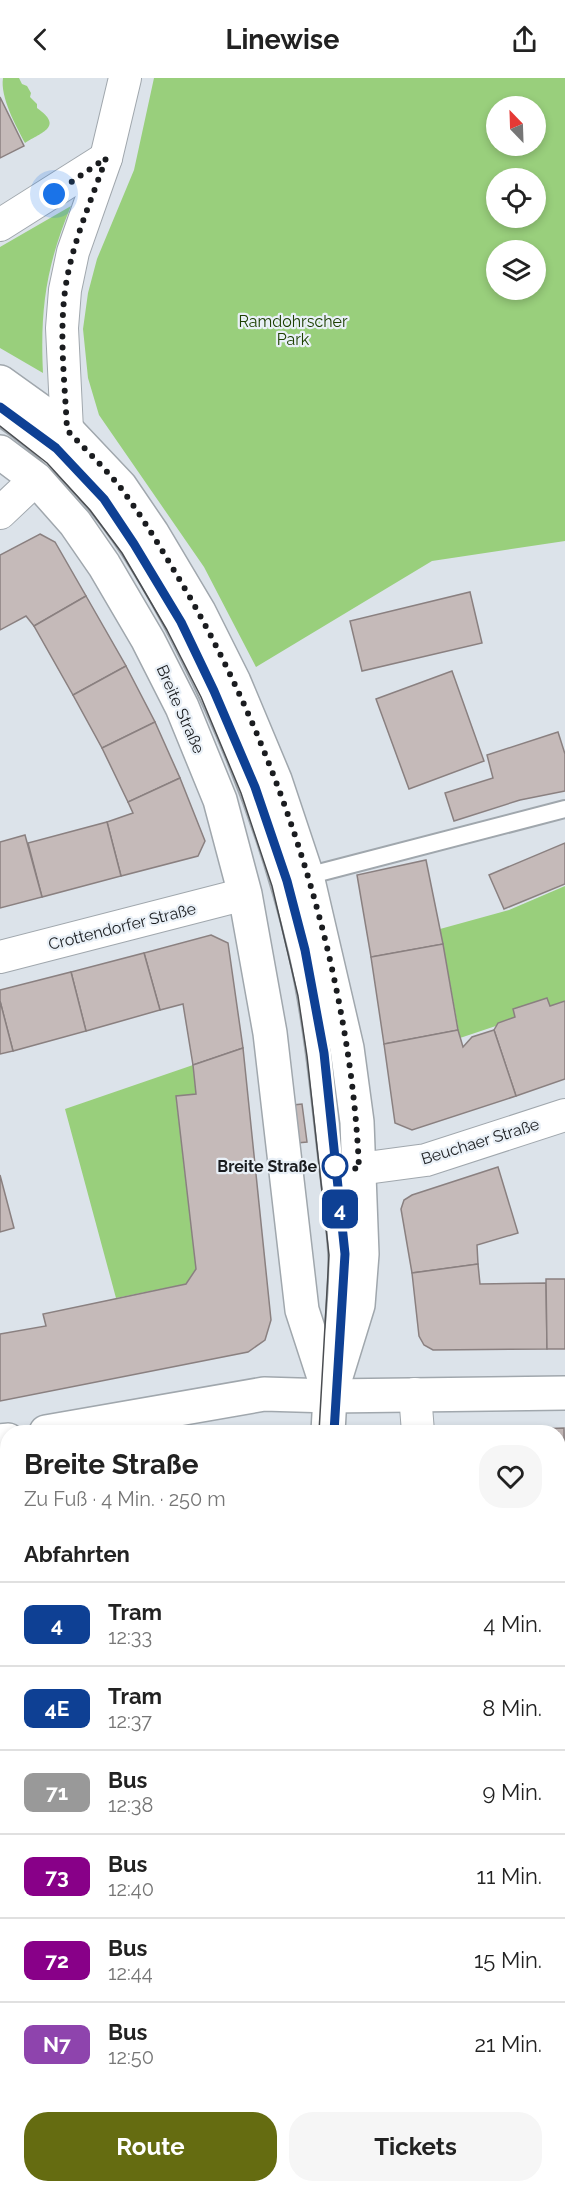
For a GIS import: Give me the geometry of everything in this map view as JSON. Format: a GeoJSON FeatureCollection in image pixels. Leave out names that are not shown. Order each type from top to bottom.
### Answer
{"type":"FeatureCollection","features":[{"type":"Feature","properties":{"kind":"main road"},"geometry":{"type":"LineString","coordinates":[[0,382],[67,430],[120,486],[152,533],[199,612],[234,682],[275,780],[307,876],[347,1048],[357,1122],[359,1169],[362,1254],[358,1305],[330,1396],[328,1425]]}},
{"type":"Feature","properties":{"kind":"main road","name":"Breite Straße"},"geometry":{"type":"LineString","coordinates":[[0,452],[36,479],[75,523],[104,565],[153,650],[182,707],[220,800],[245,894],[275,1061],[302,1310],[330,1396]]}},
{"type":"Feature","properties":{"kind":"main road"},"geometry":{"type":"LineString","coordinates":[[84,1425],[264,1394],[330,1396],[565,1393]]}},
{"type":"Feature","properties":{"kind":"street"},"geometry":{"type":"LineString","coordinates":[[67,430],[62,328],[65,290],[73,252],[106,158],[125,78]]}},
{"type":"Feature","properties":{"kind":"street"},"geometry":{"type":"LineString","coordinates":[[0,225],[54,194],[106,158]]}},
{"type":"Feature","properties":{"kind":"street"},"geometry":{"type":"LineString","coordinates":[[0,513],[36,479]]}},
{"type":"Feature","properties":{"kind":"street","name":"Crottendorfer Straße"},"geometry":{"type":"LineString","coordinates":[[0,957],[245,894]]}},
{"type":"Feature","properties":{"kind":"street","name":"Beuchaer Straße"},"geometry":{"type":"LineString","coordinates":[[359,1169],[426,1160],[565,1115]]}},
{"type":"Feature","properties":{"kind":"street"},"geometry":{"type":"LineString","coordinates":[[415,1394],[417,1425]]}},
{"type":"Feature","properties":{"kind":"lane"},"geometry":{"type":"LineString","coordinates":[[0,417],[51,455],[98,504],[128,548],[174,626],[208,694],[252,801],[278,878],[297,952],[315,1054],[337,1255],[330,1396]]}},
{"type":"Feature","properties":{"kind":"lane"},"geometry":{"type":"LineString","coordinates":[[307,876],[565,809]]}},
{"type":"Feature","properties":{"kind":"green space"},"geometry":{"type":"Polygon","coordinates":[[[3,78],[19,78],[22,84],[27,86],[31,93],[30,97],[37,104],[37,108],[49,120],[48,128],[25,143],[6,102],[3,78]]]}},
{"type":"Feature","properties":{"kind":"green space","name":"Ramdohrscher Park"},"geometry":{"type":"Polygon","coordinates":[[[154,78],[565,78],[565,541],[432,561],[256,667],[204,567],[99,415],[88,378],[83,329],[88,293],[97,259],[134,170],[154,78]]]}},
{"type":"Feature","properties":{"kind":"green space"},"geometry":{"type":"Polygon","coordinates":[[[71,206],[62,228],[46,288],[42,350],[43,373],[0,348],[0,247],[71,206]]]}},
{"type":"Feature","properties":{"kind":"green space"},"geometry":{"type":"Polygon","coordinates":[[[565,886],[565,1003],[460,1038],[440,929],[509,910],[565,886]]]}},
{"type":"Feature","properties":{"kind":"green space"},"geometry":{"type":"Polygon","coordinates":[[[193,1065],[196,1094],[176,1097],[196,1269],[186,1284],[116,1298],[65,1109],[193,1065]]]}},
{"type":"Feature","properties":{"kind":"building"},"geometry":{"type":"Polygon","coordinates":[[[0,97],[24,146],[0,158],[0,97]]]}},
{"type":"Feature","properties":{"kind":"building"},"geometry":{"type":"Polygon","coordinates":[[[40,534],[55,542],[86,596],[34,626],[26,616],[0,630],[0,555],[40,534]]]}},
{"type":"Feature","properties":{"kind":"building"},"geometry":{"type":"Polygon","coordinates":[[[470,592],[482,643],[362,671],[350,621],[470,592]]]}},
{"type":"Feature","properties":{"kind":"building"},"geometry":{"type":"Polygon","coordinates":[[[86,596],[126,666],[73,695],[34,626],[86,596]]]}},
{"type":"Feature","properties":{"kind":"building"},"geometry":{"type":"Polygon","coordinates":[[[126,666],[155,722],[102,748],[73,695],[126,666]]]}},
{"type":"Feature","properties":{"kind":"building"},"geometry":{"type":"Polygon","coordinates":[[[452,671],[484,761],[409,789],[376,699],[452,671]]]}},
{"type":"Feature","properties":{"kind":"building"},"geometry":{"type":"Polygon","coordinates":[[[155,722],[180,778],[128,802],[102,748],[155,722]]]}},
{"type":"Feature","properties":{"kind":"building"},"geometry":{"type":"Polygon","coordinates":[[[558,732],[565,754],[565,791],[520,800],[454,821],[445,793],[493,778],[487,755],[558,732]]]}},
{"type":"Feature","properties":{"kind":"building"},"geometry":{"type":"Polygon","coordinates":[[[180,778],[205,841],[198,856],[121,876],[107,822],[133,813],[128,802],[180,778]]]}},
{"type":"Feature","properties":{"kind":"building"},"geometry":{"type":"Polygon","coordinates":[[[107,822],[121,876],[42,897],[28,843],[107,822]]]}},
{"type":"Feature","properties":{"kind":"building"},"geometry":{"type":"Polygon","coordinates":[[[25,835],[42,897],[0,908],[0,842],[25,835]]]}},
{"type":"Feature","properties":{"kind":"building"},"geometry":{"type":"Polygon","coordinates":[[[565,843],[565,884],[504,909],[489,875],[565,843]]]}},
{"type":"Feature","properties":{"kind":"building"},"geometry":{"type":"Polygon","coordinates":[[[426,860],[443,944],[371,957],[357,875],[426,860]]]}},
{"type":"Feature","properties":{"kind":"building"},"geometry":{"type":"Polygon","coordinates":[[[211,935],[228,943],[243,1048],[193,1065],[183,1004],[160,1010],[144,953],[211,935]]]}},
{"type":"Feature","properties":{"kind":"building"},"geometry":{"type":"Polygon","coordinates":[[[443,944],[458,1030],[384,1044],[371,957],[443,944]]]}},
{"type":"Feature","properties":{"kind":"building"},"geometry":{"type":"Polygon","coordinates":[[[144,953],[160,1010],[86,1031],[71,972],[144,953]]]}},
{"type":"Feature","properties":{"kind":"building"},"geometry":{"type":"Polygon","coordinates":[[[71,972],[86,1031],[13,1051],[0,1001],[0,990],[71,972]]]}},
{"type":"Feature","properties":{"kind":"building"},"geometry":{"type":"Polygon","coordinates":[[[547,998],[550,1006],[565,1001],[565,1079],[516,1096],[494,1030],[498,1023],[515,1017],[513,1009],[547,998]]]}},
{"type":"Feature","properties":{"kind":"building"},"geometry":{"type":"Polygon","coordinates":[[[0,1001],[13,1051],[0,1054],[0,1001]]]}},
{"type":"Feature","properties":{"kind":"building"},"geometry":{"type":"Polygon","coordinates":[[[458,1030],[463,1047],[472,1037],[494,1030],[516,1096],[412,1130],[395,1123],[384,1044],[458,1030]]]}},
{"type":"Feature","properties":{"kind":"building"},"geometry":{"type":"Polygon","coordinates":[[[243,1048],[271,1320],[265,1340],[248,1352],[0,1401],[0,1334],[46,1326],[43,1314],[186,1284],[196,1269],[176,1096],[196,1094],[193,1065],[243,1048]]]}},
{"type":"Feature","properties":{"kind":"building"},"geometry":{"type":"Polygon","coordinates":[[[302,1104],[307,1142],[297,1143],[293,1105],[302,1104]]]}},
{"type":"Feature","properties":{"kind":"building"},"geometry":{"type":"Polygon","coordinates":[[[498,1167],[518,1233],[477,1245],[478,1264],[412,1273],[401,1209],[404,1200],[412,1195],[498,1167]]]}},
{"type":"Feature","properties":{"kind":"building"},"geometry":{"type":"Polygon","coordinates":[[[0,1175],[14,1228],[0,1232],[0,1175]]]}},
{"type":"Feature","properties":{"kind":"building"},"geometry":{"type":"Polygon","coordinates":[[[478,1264],[480,1284],[546,1283],[547,1349],[433,1350],[424,1345],[419,1336],[412,1273],[478,1264]]]}},
{"type":"Feature","properties":{"kind":"building"},"geometry":{"type":"Polygon","coordinates":[[[546,1279],[565,1279],[565,1349],[547,1349],[546,1279]]]}},
{"type":"Feature","properties":{"kind":"tram line"},"geometry":{"type":"LineString","coordinates":[[0,407],[55,449],[103,499],[134,544],[181,622],[214,691],[255,787],[287,881],[314,994],[323,1053],[345,1254],[334,1425]]}},
{"type":"Feature","properties":{"kind":"tram line","name":"4"},"geometry":{"type":"LineString","coordinates":[[0,407],[56,448],[104,499],[134,544],[181,622],[214,691],[255,787],[287,881],[305,950],[324,1053],[345,1254],[334,1425]]}},
{"type":"Feature","properties":{"kind":"tram line"},"geometry":{"type":"LineString","coordinates":[[0,426],[47,463],[90,510],[122,553],[167,630],[201,697],[241,793],[272,886],[298,996],[307,1056],[329,1255],[319,1425]]}},
{"type":"Feature","properties":{"kind":"place","name":"Breite Straße"},"geometry":{"type":"Point","coordinates":[335,1166]}},
{"type":"Feature","properties":{"kind":"route"},"geometry":{"type":"LineString","coordinates":[[54,194],[106,158],[73,252],[65,290],[62,328],[67,430],[120,486],[152,533],[199,612],[234,682],[275,780],[307,876],[336,991],[347,1048],[357,1122],[359,1169],[335,1166]]}}]}
